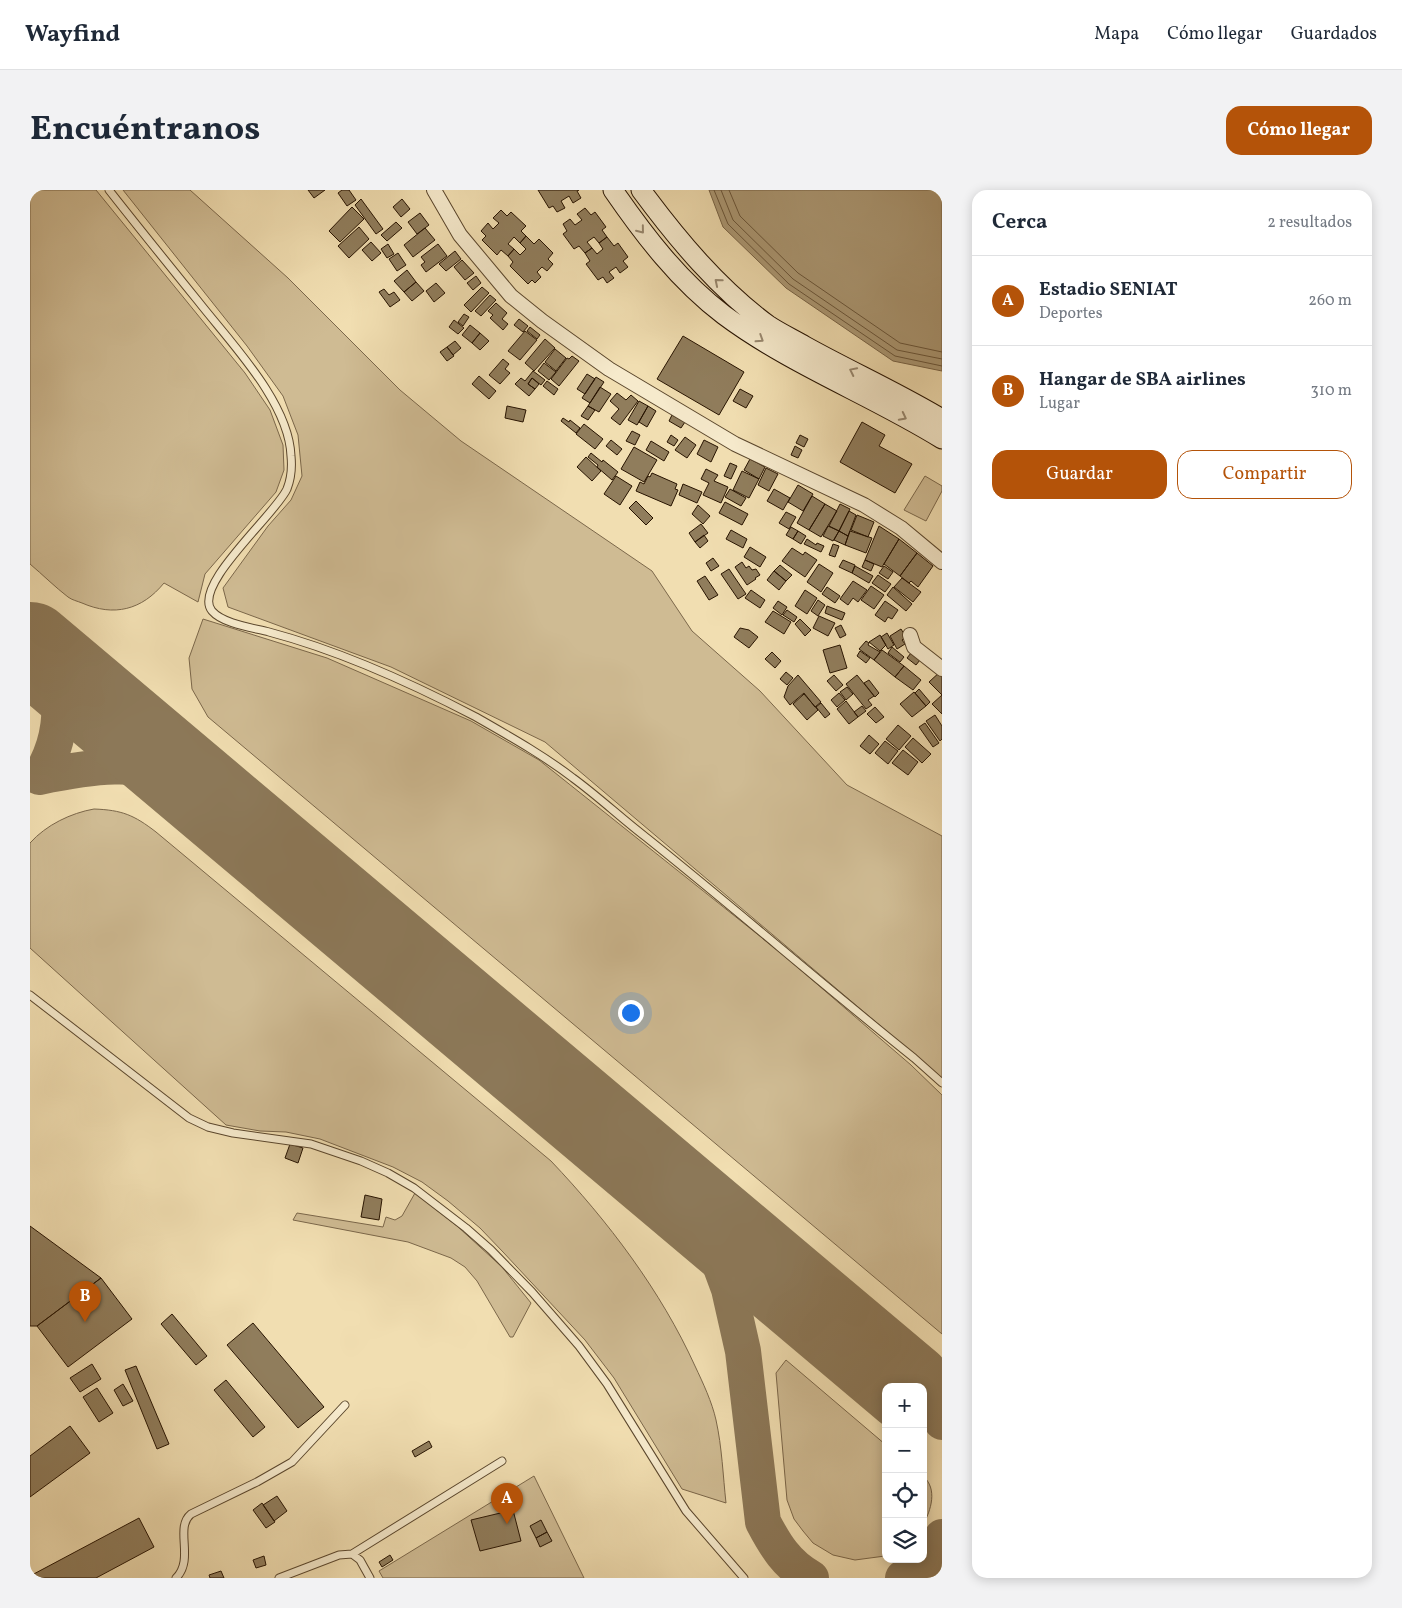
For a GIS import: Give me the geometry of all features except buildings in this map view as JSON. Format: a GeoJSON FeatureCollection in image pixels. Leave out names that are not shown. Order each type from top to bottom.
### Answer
{"type":"FeatureCollection","features":[{"type":"Feature","properties":{"kind":"street"},"geometry":{"type":"LineString","coordinates":[[434,190],[460,235],[511,296],[542,321],[609,369],[734,444],[864,506],[901,528],[942,562]]}},
{"type":"Feature","properties":{"kind":"street"},"geometry":{"type":"LineString","coordinates":[[613,190],[640,229],[691,286],[724,315],[796,361],[921,426],[942,439]]}},
{"type":"Feature","properties":{"kind":"street"},"geometry":{"type":"LineString","coordinates":[[641,190],[662,219],[709,275],[769,325],[833,362],[906,397],[942,419]]}},
{"type":"Feature","properties":{"kind":"street"},"geometry":{"type":"LineString","coordinates":[[910,635],[914,647],[942,669]]}},
{"type":"Feature","properties":{"kind":"lane"},"geometry":{"type":"LineString","coordinates":[[109,190],[256,375],[278,410],[292,453],[291,473],[287,490],[211,588],[209,605],[213,612],[234,623],[273,633],[328,651],[406,683],[479,719],[544,758],[576,780],[680,864],[942,1083]]}},
{"type":"Feature","properties":{"kind":"lane"},"geometry":{"type":"LineString","coordinates":[[30,995],[189,1118],[216,1129],[311,1144],[330,1150],[388,1173],[414,1188],[446,1212],[491,1250],[579,1346],[608,1384],[686,1511],[744,1578]]}},
{"type":"Feature","properties":{"kind":"lane"},"geometry":{"type":"LineString","coordinates":[[176,1578],[183,1567],[186,1552],[184,1522],[187,1517],[292,1462],[345,1405]]}},
{"type":"Feature","properties":{"kind":"lane"},"geometry":{"type":"LineString","coordinates":[[279,1578],[339,1555],[352,1554],[502,1461]]}},
{"type":"Feature","properties":{"kind":"lane"},"geometry":{"type":"LineString","coordinates":[[352,1554],[360,1560],[370,1578]]}},
{"type":"Feature","properties":{"kind":"shaded area"},"geometry":{"type":"Polygon","coordinates":[[[30,190],[96,190],[245,373],[270,410],[283,445],[284,470],[276,492],[205,574],[198,602],[164,583],[137,605],[116,610],[105,610],[68,597],[30,564],[30,190]]]}},
{"type":"Feature","properties":{"kind":"shaded area"},"geometry":{"type":"Polygon","coordinates":[[[123,190],[190,190],[288,278],[400,390],[461,441],[652,571],[692,631],[760,691],[847,785],[942,836],[942,1078],[545,742],[391,667],[228,607],[223,588],[268,526],[291,500],[302,476],[298,435],[283,396],[247,346],[123,190]]]}},
{"type":"Feature","properties":{"kind":"shaded area"},"geometry":{"type":"Polygon","coordinates":[[[925,476],[942,486],[942,491],[926,521],[904,510],[925,476]]]}},
{"type":"Feature","properties":{"kind":"shaded area"},"geometry":{"type":"Polygon","coordinates":[[[203,619],[327,658],[471,721],[539,760],[781,953],[911,1065],[942,1095],[942,1334],[208,717],[192,689],[189,658],[203,619]]]}},
{"type":"Feature","properties":{"kind":"shaded area"},"geometry":{"type":"Polygon","coordinates":[[[94,809],[127,814],[156,832],[551,1161],[572,1184],[613,1232],[650,1284],[695,1366],[710,1399],[716,1420],[726,1503],[682,1489],[614,1378],[585,1340],[480,1228],[448,1201],[422,1182],[393,1167],[320,1139],[286,1132],[260,1131],[226,1125],[30,948],[30,843],[51,825],[77,813],[94,809]]]}},
{"type":"Feature","properties":{"kind":"shaded area"},"geometry":{"type":"Polygon","coordinates":[[[415,1193],[457,1226],[502,1267],[531,1303],[513,1337],[510,1337],[477,1281],[465,1267],[451,1258],[408,1242],[293,1220],[297,1213],[383,1227],[386,1217],[395,1220],[402,1216],[415,1193]]]}},
{"type":"Feature","properties":{"kind":"shaded area"},"geometry":{"type":"Polygon","coordinates":[[[786,1360],[882,1442],[882,1556],[855,1560],[833,1555],[813,1543],[794,1519],[787,1500],[776,1373],[786,1360]]]}},
{"type":"Feature","properties":{"kind":"shaded area"},"geometry":{"type":"Polygon","coordinates":[[[534,1476],[584,1578],[383,1578],[379,1571],[534,1476]]]}},
{"type":"Feature","properties":{"kind":"shaded area"},"geometry":{"type":"Polygon","coordinates":[[[927,1480],[932,1493],[927,1515],[927,1480]]]}},
{"type":"Feature","properties":{"kind":"water"},"geometry":{"type":"Polygon","coordinates":[[[709,190],[942,190],[942,371],[893,361],[786,288],[723,227],[709,190]]]}},
{"type":"Feature","properties":{"kind":"taxiway"},"geometry":{"type":"LineString","coordinates":[[36,652],[50,671],[58,697],[59,711],[56,739],[52,752],[39,777],[76,770],[133,767],[152,769],[188,781]]}},
{"type":"Feature","properties":{"kind":"taxiway"},"geometry":{"type":"LineString","coordinates":[[673,1189],[701,1223],[712,1243],[729,1289],[743,1351],[763,1522],[772,1539],[788,1561],[811,1578]]}},
{"type":"Feature","properties":{"kind":"taxiway"},"geometry":{"type":"LineString","coordinates":[[934,1409],[942,1422]]}},
{"type":"Feature","properties":{"kind":"taxiway"},"geometry":{"type":"LineString","coordinates":[[903,1578],[926,1560],[942,1537]]}},
{"type":"Feature","properties":{"kind":"runway"},"geometry":{"type":"LineString","coordinates":[[30,647],[903,1383]]}},
{"type":"Feature","properties":{"kind":"place","name":"Hangar de SBA airlines"},"geometry":{"type":"Point","coordinates":[85,1322]}},
{"type":"Feature","properties":{"kind":"place","name":"Estadio SENIAT"},"geometry":{"type":"Point","coordinates":[507,1524]}}]}
